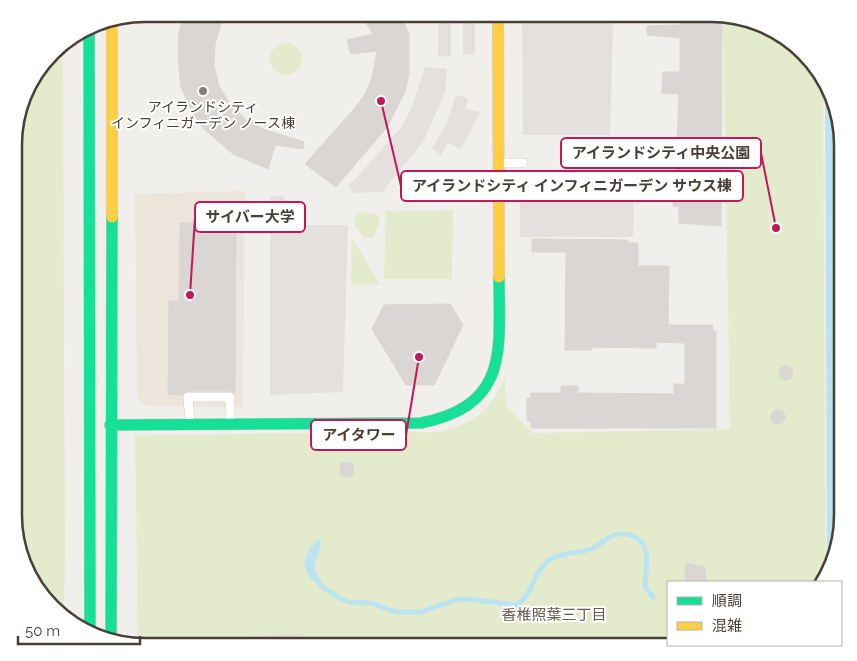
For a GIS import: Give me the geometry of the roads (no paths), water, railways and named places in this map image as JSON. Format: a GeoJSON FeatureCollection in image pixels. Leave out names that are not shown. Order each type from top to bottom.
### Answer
{"type":"FeatureCollection","features":[{"type":"Feature","properties":{"kind":"street"},"geometry":{"type":"LineString","coordinates":[[110,425],[421,422],[449,416],[483,393],[496,367],[499,352],[498,23]]}},
{"type":"Feature","properties":{"kind":"street"},"geometry":{"type":"LineString","coordinates":[[111,633],[112,28]]}},
{"type":"Feature","properties":{"kind":"street"},"geometry":{"type":"LineString","coordinates":[[89,36],[90,625]]}},
{"type":"Feature","properties":{"kind":"lane"},"geometry":{"type":"LineString","coordinates":[[499,163],[523,163]]}},
{"type":"Feature","properties":{"kind":"lane"},"geometry":{"type":"LineString","coordinates":[[190,424],[188,397],[230,397],[230,424]]}},
{"type":"Feature","properties":{"kind":"water"},"geometry":{"type":"Polygon","coordinates":[[[825,99],[832,122],[834,138],[834,523],[827,556],[825,99]]]}},
{"type":"Feature","properties":{"kind":"water"},"geometry":{"type":"Polygon","coordinates":[[[320,539],[321,544],[315,563],[315,582],[310,579],[304,563],[311,546],[320,539]]]}},
{"type":"Feature","properties":{"kind":"waterway"},"geometry":{"type":"LineString","coordinates":[[313,571],[320,585],[339,598],[350,602],[371,603],[396,612],[421,612],[455,600],[469,599],[516,605],[527,595],[538,572],[551,559],[557,556],[586,551],[617,534],[628,534],[640,540],[644,545],[647,558],[645,587],[653,597]]}},
{"type":"Feature","properties":{"kind":"place","name":"アイランドシティ インフィニガーデン ノース棟"},"geometry":{"type":"Point","coordinates":[203,91]}},
{"type":"Feature","properties":{"kind":"place","name":"アイランドシティ インフィニガーデン サウス棟"},"geometry":{"type":"Point","coordinates":[381,101]}},
{"type":"Feature","properties":{"kind":"place","name":"アイランドシティ中央公園"},"geometry":{"type":"Point","coordinates":[776,228]}},
{"type":"Feature","properties":{"kind":"place","name":"サイバー大学"},"geometry":{"type":"Point","coordinates":[190,295]}},
{"type":"Feature","properties":{"kind":"place","name":"アイタワー"},"geometry":{"type":"Point","coordinates":[419,357]}},
{"type":"Feature","properties":{"kind":"district","name":"香椎照葉三丁目"},"geometry":{"type":"Point","coordinates":[554,615]}}]}
